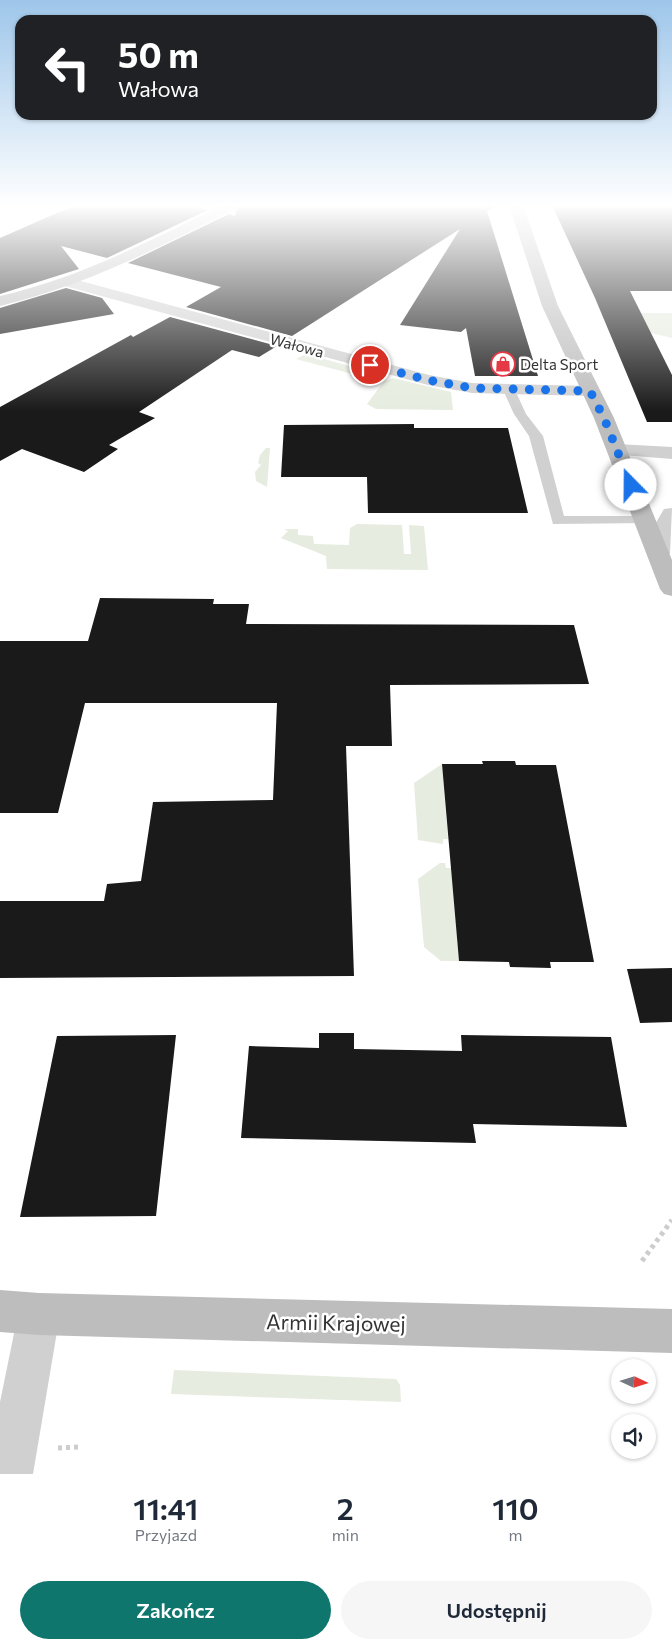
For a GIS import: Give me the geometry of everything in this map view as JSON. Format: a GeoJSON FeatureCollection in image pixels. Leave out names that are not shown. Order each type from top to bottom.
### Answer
{"type":"FeatureCollection","features":[{"type":"Feature","properties":{"kind":"main road"},"geometry":{"type":"LineString","coordinates":[[0,301],[35,293],[85,274]]}},
{"type":"Feature","properties":{"kind":"main road"},"geometry":{"type":"LineString","coordinates":[[539,274],[550,306],[604,418],[672,589]]}},
{"type":"Feature","properties":{"kind":"main road","name":"Armii Krajowej"},"geometry":{"type":"LineString","coordinates":[[19,1313],[672,1331]]}},
{"type":"Feature","properties":{"kind":"street","name":"Wałowa"},"geometry":{"type":"LineString","coordinates":[[66,282],[428,380],[472,388],[590,391]]}},
{"type":"Feature","properties":{"kind":"street"},"geometry":{"type":"LineString","coordinates":[[617,450],[672,452]]}},
{"type":"Feature","properties":{"kind":"street"},"geometry":{"type":"LineString","coordinates":[[659,553],[665,526],[672,514]]}},
{"type":"Feature","properties":{"kind":"street"},"geometry":{"type":"LineString","coordinates":[[9,1474],[19,1313]]}},
{"type":"Feature","properties":{"kind":"lane"},"geometry":{"type":"LineString","coordinates":[[509,390],[520,414],[536,436],[558,521],[646,520]]}},
{"type":"Feature","properties":{"kind":"path"},"geometry":{"type":"LineString","coordinates":[[642,1261],[672,1220]]}},
{"type":"Feature","properties":{"kind":"shaded area"},"geometry":{"type":"Polygon","coordinates":[[[601,313],[672,313],[672,338],[605,322],[601,313]]]}},
{"type":"Feature","properties":{"kind":"shaded area"},"geometry":{"type":"Polygon","coordinates":[[[306,354],[364,370],[356,375],[296,359],[306,354]]]}},
{"type":"Feature","properties":{"kind":"shaded area"},"geometry":{"type":"Polygon","coordinates":[[[393,378],[451,392],[453,410],[376,409],[367,404],[384,381],[393,378]]]}},
{"type":"Feature","properties":{"kind":"shaded area"},"geometry":{"type":"Polygon","coordinates":[[[266,448],[270,448],[267,487],[256,481],[255,472],[261,465],[258,463],[260,455],[266,448]]]}},
{"type":"Feature","properties":{"kind":"shaded area"},"geometry":{"type":"Polygon","coordinates":[[[357,524],[402,525],[404,554],[411,554],[409,525],[424,526],[428,570],[327,569],[326,556],[281,538],[288,531],[284,529],[298,529],[298,535],[313,536],[314,544],[349,545],[350,528],[357,524]]]}},
{"type":"Feature","properties":{"kind":"shaded area"},"geometry":{"type":"Polygon","coordinates":[[[442,764],[448,839],[443,839],[443,844],[418,840],[414,783],[442,764]]]}},
{"type":"Feature","properties":{"kind":"shaded area"},"geometry":{"type":"Polygon","coordinates":[[[440,863],[445,863],[446,868],[451,868],[459,961],[441,961],[424,947],[418,879],[440,863]]]}},
{"type":"Feature","properties":{"kind":"shaded area"},"geometry":{"type":"Polygon","coordinates":[[[174,1370],[396,1379],[400,1385],[401,1402],[171,1394],[174,1370]]]}},
{"type":"Feature","properties":{"kind":"building"},"geometry":{"type":"Polygon","coordinates":[[[0,274],[64,274],[0,294],[0,274]]]}},
{"type":"Feature","properties":{"kind":"building"},"geometry":{"type":"Polygon","coordinates":[[[170,274],[390,274],[292,336],[186,307],[221,287],[170,274]]]}},
{"type":"Feature","properties":{"kind":"building"},"geometry":{"type":"Polygon","coordinates":[[[432,274],[506,274],[538,376],[475,376],[466,328],[461,332],[400,325],[432,274]]]}},
{"type":"Feature","properties":{"kind":"building"},"geometry":{"type":"Polygon","coordinates":[[[584,274],[672,274],[672,291],[630,291],[672,375],[672,422],[647,422],[584,274]]]}},
{"type":"Feature","properties":{"kind":"building"},"geometry":{"type":"Polygon","coordinates":[[[66,288],[102,298],[114,314],[0,334],[0,308],[66,288]]]}},
{"type":"Feature","properties":{"kind":"building"},"geometry":{"type":"Polygon","coordinates":[[[170,317],[277,346],[259,357],[232,350],[139,412],[155,418],[109,445],[118,449],[84,472],[22,449],[0,461],[0,407],[131,335],[133,337],[170,317]]]}},
{"type":"Feature","properties":{"kind":"building"},"geometry":{"type":"Polygon","coordinates":[[[414,424],[414,428],[508,428],[528,513],[368,513],[367,477],[281,477],[284,425],[414,424]]]}},
{"type":"Feature","properties":{"kind":"building"},"geometry":{"type":"Polygon","coordinates":[[[100,598],[214,599],[213,604],[249,604],[246,624],[574,625],[589,684],[390,685],[392,746],[346,746],[354,976],[0,978],[0,901],[104,901],[107,884],[141,881],[153,802],[273,800],[277,703],[85,703],[58,813],[0,813],[0,641],[88,641],[100,598]]]}},
{"type":"Feature","properties":{"kind":"building"},"geometry":{"type":"Polygon","coordinates":[[[482,761],[515,761],[516,765],[556,765],[594,962],[550,962],[551,968],[510,967],[509,962],[459,961],[442,764],[483,764],[482,761]]]}},
{"type":"Feature","properties":{"kind":"building"},"geometry":{"type":"Polygon","coordinates":[[[672,968],[672,1022],[640,1023],[627,969],[672,968]]]}},
{"type":"Feature","properties":{"kind":"building"},"geometry":{"type":"Polygon","coordinates":[[[319,1033],[354,1033],[354,1049],[462,1051],[461,1035],[611,1037],[627,1127],[473,1124],[476,1143],[241,1138],[249,1046],[319,1048],[319,1033]]]}},
{"type":"Feature","properties":{"kind":"building"},"geometry":{"type":"Polygon","coordinates":[[[176,1035],[156,1216],[20,1217],[57,1036],[176,1035]]]}},
{"type":"Feature","properties":{"kind":"place","name":"Delta Sport"},"geometry":{"type":"Point","coordinates":[503,364]}},
{"type":"Feature","properties":{"kind":"route"},"geometry":{"type":"LineString","coordinates":[[370,365],[428,380],[472,388],[590,391],[604,418],[631,485]]}}]}
